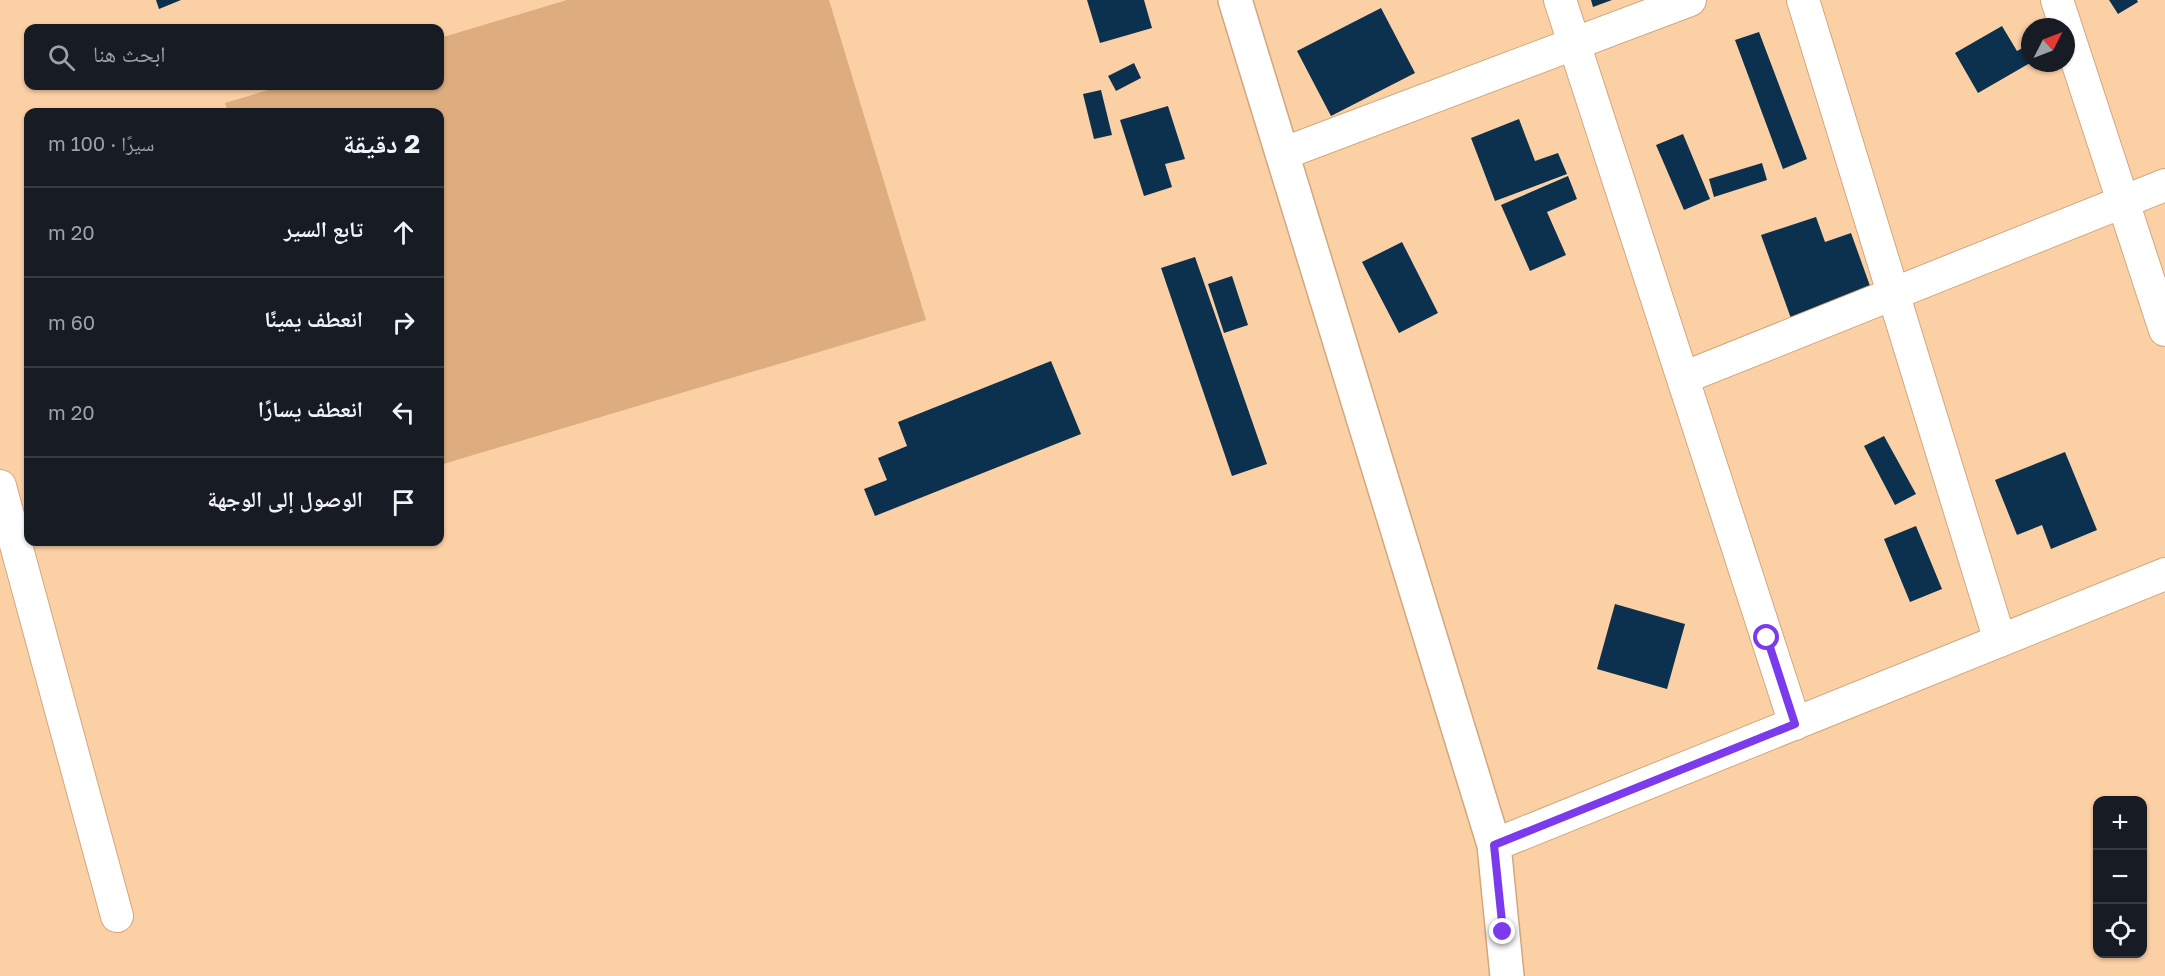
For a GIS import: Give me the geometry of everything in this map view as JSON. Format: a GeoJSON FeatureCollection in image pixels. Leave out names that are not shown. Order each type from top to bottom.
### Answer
{"type":"FeatureCollection","features":[{"type":"Feature","properties":{"kind":"main road"},"geometry":{"type":"LineString","coordinates":[[1234,0],[1494,845],[1507,976]]}},
{"type":"Feature","properties":{"kind":"street"},"geometry":{"type":"LineString","coordinates":[[1560,0],[1795,724]]}},
{"type":"Feature","properties":{"kind":"street"},"geometry":{"type":"LineString","coordinates":[[1282,154],[1690,0]]}},
{"type":"Feature","properties":{"kind":"street"},"geometry":{"type":"LineString","coordinates":[[1803,0],[2000,641]]}},
{"type":"Feature","properties":{"kind":"street"},"geometry":{"type":"LineString","coordinates":[[2057,0],[2165,330]]}},
{"type":"Feature","properties":{"kind":"street"},"geometry":{"type":"LineString","coordinates":[[1683,378],[2165,185]]}},
{"type":"Feature","properties":{"kind":"street"},"geometry":{"type":"LineString","coordinates":[[0,486],[117,916]]}},
{"type":"Feature","properties":{"kind":"street"},"geometry":{"type":"LineString","coordinates":[[1494,845],[2165,574]]}},
{"type":"Feature","properties":{"kind":"shaded area"},"geometry":{"type":"Polygon","coordinates":[[[567,0],[829,0],[926,320],[444,464],[444,108],[227,108],[225,103],[269,90],[444,90],[444,37],[567,0]]]}},
{"type":"Feature","properties":{"kind":"building"},"geometry":{"type":"Polygon","coordinates":[[[156,0],[181,0],[159,9],[156,0]]]}},
{"type":"Feature","properties":{"kind":"building"},"geometry":{"type":"Polygon","coordinates":[[[1087,0],[1144,0],[1152,28],[1100,43],[1087,0]]]}},
{"type":"Feature","properties":{"kind":"building"},"geometry":{"type":"Polygon","coordinates":[[[1591,0],[1612,0],[1593,7],[1591,0]]]}},
{"type":"Feature","properties":{"kind":"building"},"geometry":{"type":"Polygon","coordinates":[[[2109,0],[2137,0],[2138,2],[2118,14],[2109,0]]]}},
{"type":"Feature","properties":{"kind":"building"},"geometry":{"type":"Polygon","coordinates":[[[1381,8],[1415,73],[1331,116],[1297,51],[1381,8]]]}},
{"type":"Feature","properties":{"kind":"building"},"geometry":{"type":"Polygon","coordinates":[[[2002,26],[2017,51],[2021,49],[2021,68],[1978,93],[1955,53],[2002,26]]]}},
{"type":"Feature","properties":{"kind":"building"},"geometry":{"type":"Polygon","coordinates":[[[1759,32],[1807,159],[1783,169],[1735,40],[1759,32]]]}},
{"type":"Feature","properties":{"kind":"building"},"geometry":{"type":"Polygon","coordinates":[[[1134,63],[1141,78],[1116,91],[1108,76],[1134,63]]]}},
{"type":"Feature","properties":{"kind":"building"},"geometry":{"type":"Polygon","coordinates":[[[1101,90],[1112,135],[1094,139],[1083,94],[1101,90]]]}},
{"type":"Feature","properties":{"kind":"building"},"geometry":{"type":"Polygon","coordinates":[[[1168,106],[1185,159],[1165,164],[1172,187],[1144,196],[1120,120],[1168,106]]]}},
{"type":"Feature","properties":{"kind":"building"},"geometry":{"type":"Polygon","coordinates":[[[1519,119],[1535,161],[1558,153],[1567,174],[1495,201],[1471,138],[1519,119]]]}},
{"type":"Feature","properties":{"kind":"building"},"geometry":{"type":"Polygon","coordinates":[[[1683,134],[1710,199],[1684,210],[1656,145],[1683,134]]]}},
{"type":"Feature","properties":{"kind":"building"},"geometry":{"type":"Polygon","coordinates":[[[1762,163],[1767,180],[1714,197],[1709,179],[1762,163]]]}},
{"type":"Feature","properties":{"kind":"building"},"geometry":{"type":"Polygon","coordinates":[[[1568,176],[1577,199],[1547,212],[1566,255],[1530,271],[1501,205],[1568,176]]]}},
{"type":"Feature","properties":{"kind":"building"},"geometry":{"type":"Polygon","coordinates":[[[1816,217],[1825,242],[1851,233],[1874,297],[1793,324],[1761,235],[1816,217]]]}},
{"type":"Feature","properties":{"kind":"building"},"geometry":{"type":"Polygon","coordinates":[[[1402,242],[1438,313],[1399,333],[1362,262],[1402,242]]]}},
{"type":"Feature","properties":{"kind":"building"},"geometry":{"type":"Polygon","coordinates":[[[1195,257],[1267,464],[1232,476],[1161,268],[1195,257]]]}},
{"type":"Feature","properties":{"kind":"building"},"geometry":{"type":"Polygon","coordinates":[[[1232,276],[1248,325],[1224,333],[1208,284],[1232,276]]]}},
{"type":"Feature","properties":{"kind":"building"},"geometry":{"type":"Polygon","coordinates":[[[1051,361],[1081,434],[875,516],[864,489],[887,480],[878,458],[907,446],[898,422],[1051,361]]]}},
{"type":"Feature","properties":{"kind":"building"},"geometry":{"type":"Polygon","coordinates":[[[1884,436],[1916,494],[1895,505],[1864,446],[1884,436]]]}},
{"type":"Feature","properties":{"kind":"building"},"geometry":{"type":"Polygon","coordinates":[[[2065,452],[2097,530],[2051,549],[2042,525],[2017,535],[1995,480],[2065,452]]]}},
{"type":"Feature","properties":{"kind":"building"},"geometry":{"type":"Polygon","coordinates":[[[1916,526],[1942,589],[1910,602],[1884,539],[1916,526]]]}},
{"type":"Feature","properties":{"kind":"building"},"geometry":{"type":"Polygon","coordinates":[[[1615,604],[1685,624],[1667,689],[1597,669],[1615,604]]]}},
{"type":"Feature","properties":{"kind":"route"},"geometry":{"type":"LineString","coordinates":[[1503,932],[1494,845],[1795,724],[1767,638]]}}]}
